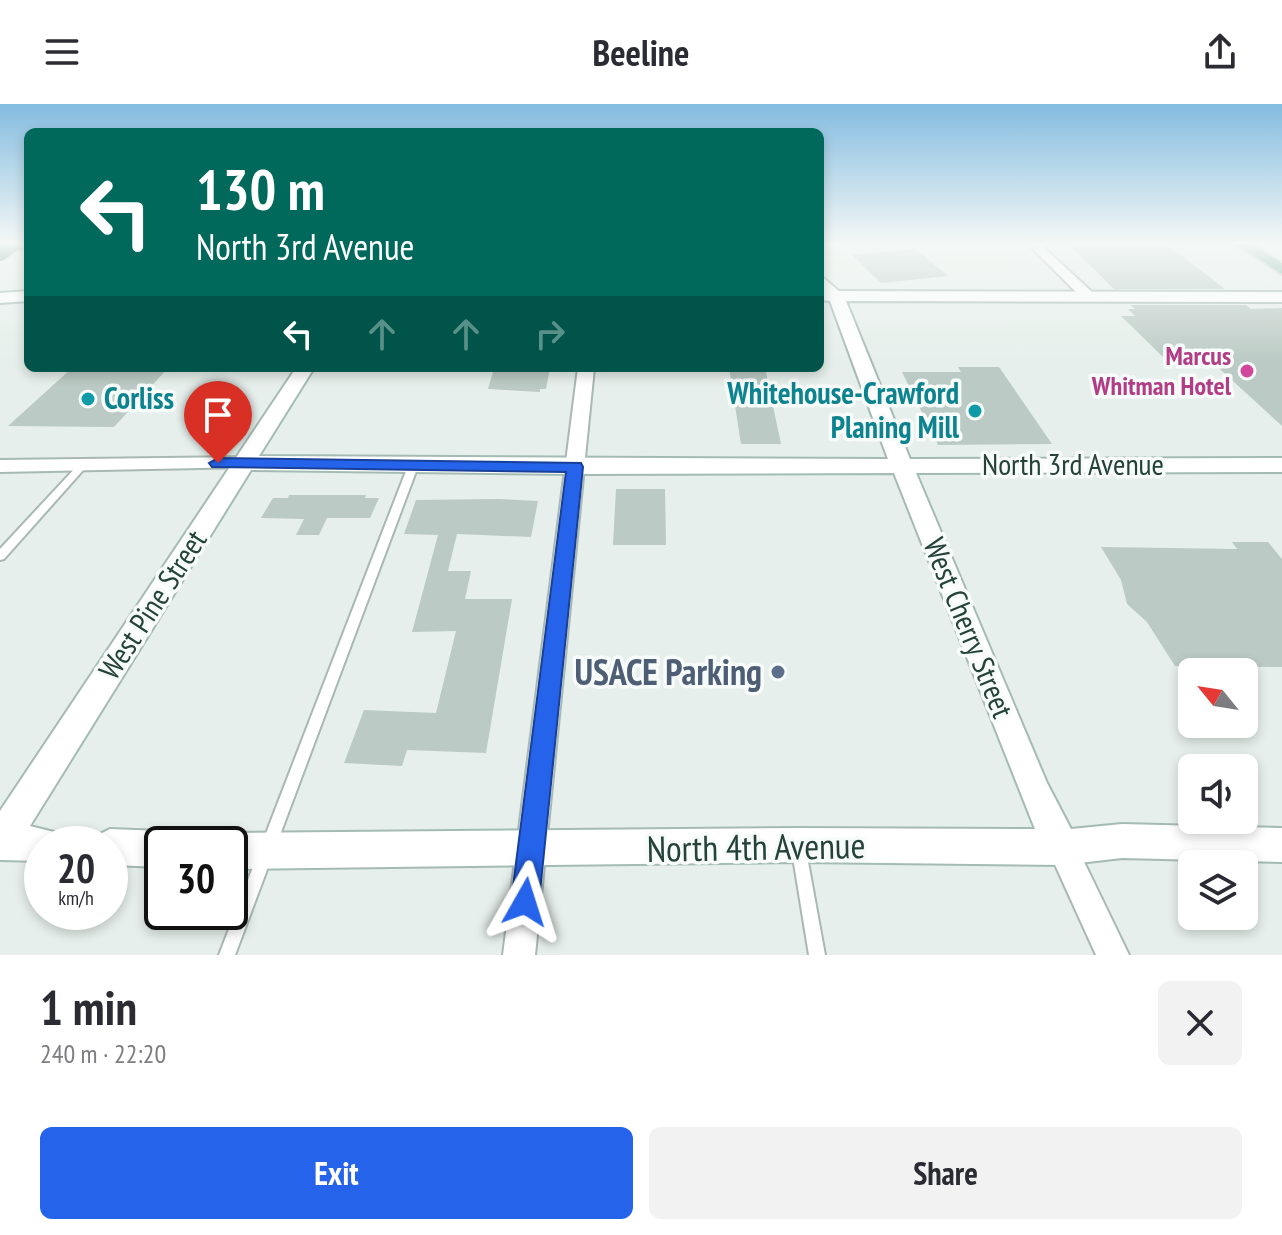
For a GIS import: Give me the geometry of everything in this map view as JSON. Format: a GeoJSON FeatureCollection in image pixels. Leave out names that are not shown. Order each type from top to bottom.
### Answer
{"type":"FeatureCollection","features":[{"type":"Feature","properties":{"kind":"street"},"geometry":{"type":"LineString","coordinates":[[1074,283],[1088,296]]}},
{"type":"Feature","properties":{"kind":"street"},"geometry":{"type":"LineString","coordinates":[[0,298],[24,296]]}},
{"type":"Feature","properties":{"kind":"street"},"geometry":{"type":"LineString","coordinates":[[828,296],[1282,297]]}},
{"type":"Feature","properties":{"kind":"street","name":"West Cherry Street"},"geometry":{"type":"LineString","coordinates":[[828,296],[902,465],[1035,794],[1113,955]]}},
{"type":"Feature","properties":{"kind":"street","name":"West Pine Street"},"geometry":{"type":"LineString","coordinates":[[0,842],[302,372]]}},
{"type":"Feature","properties":{"kind":"street"},"geometry":{"type":"LineString","coordinates":[[519,955],[586,372]]}},
{"type":"Feature","properties":{"kind":"street","name":"North 3rd Avenue"},"geometry":{"type":"LineString","coordinates":[[0,466],[245,463],[575,467],[1282,465]]}},
{"type":"Feature","properties":{"kind":"street","name":"North 4th Avenue"},"geometry":{"type":"LineString","coordinates":[[248,852],[798,845],[1062,847],[1122,841],[1282,845]]}},
{"type":"Feature","properties":{"kind":"street"},"geometry":{"type":"LineString","coordinates":[[0,842],[24,843]]}},
{"type":"Feature","properties":{"kind":"lane"},"geometry":{"type":"LineString","coordinates":[[0,556],[82,466]]}},
{"type":"Feature","properties":{"kind":"lane"},"geometry":{"type":"LineString","coordinates":[[227,955],[413,466]]}},
{"type":"Feature","properties":{"kind":"lane"},"geometry":{"type":"LineString","coordinates":[[798,845],[817,955]]}},
{"type":"Feature","properties":{"kind":"building"},"geometry":{"type":"Polygon","coordinates":[[[1108,283],[1217,283],[1225,289],[1114,289],[1108,283]]]}},
{"type":"Feature","properties":{"kind":"building","name":"Marcus Whitman Hotel"},"geometry":{"type":"Polygon","coordinates":[[[1131,305],[1282,308],[1282,426],[1210,360],[1171,360],[1163,357],[1121,316],[1135,316],[1128,309],[1135,309],[1131,305]]]}},
{"type":"Feature","properties":{"kind":"building","name":"Whitehouse-Crawford Planing Mill"},"geometry":{"type":"Polygon","coordinates":[[[958,367],[999,367],[1052,444],[938,445],[902,372],[961,372],[958,367]]]}},
{"type":"Feature","properties":{"kind":"building","name":"Corliss"},"geometry":{"type":"Polygon","coordinates":[[[68,372],[164,372],[114,427],[8,426],[68,372]]]}},
{"type":"Feature","properties":{"kind":"building"},"geometry":{"type":"Polygon","coordinates":[[[493,372],[549,372],[546,389],[540,389],[540,392],[488,389],[493,372]]]}},
{"type":"Feature","properties":{"kind":"building"},"geometry":{"type":"Polygon","coordinates":[[[730,372],[766,372],[781,444],[741,444],[730,372]]]}},
{"type":"Feature","properties":{"kind":"building"},"geometry":{"type":"Polygon","coordinates":[[[237,400],[217,427],[190,427],[209,401],[237,400]]]}},
{"type":"Feature","properties":{"kind":"building"},"geometry":{"type":"Polygon","coordinates":[[[616,489],[665,489],[666,545],[613,545],[616,489]]]}},
{"type":"Feature","properties":{"kind":"building"},"geometry":{"type":"Polygon","coordinates":[[[289,495],[366,495],[365,498],[379,498],[370,518],[327,518],[319,535],[296,535],[304,519],[261,518],[273,498],[288,498],[289,495]]]}},
{"type":"Feature","properties":{"kind":"building"},"geometry":{"type":"Polygon","coordinates":[[[416,500],[538,501],[531,537],[457,534],[448,571],[471,571],[465,599],[512,599],[486,753],[407,750],[402,766],[344,763],[364,710],[436,713],[456,631],[412,632],[438,535],[404,534],[416,500]]]}},
{"type":"Feature","properties":{"kind":"building"},"geometry":{"type":"Polygon","coordinates":[[[1232,542],[1268,542],[1282,559],[1282,667],[1258,667],[1258,658],[1178,658],[1178,666],[1175,666],[1147,622],[1127,604],[1121,580],[1101,547],[1237,549],[1232,542]]]}},
{"type":"Feature","properties":{"kind":"place","name":"Marcus Whitman Hotel"},"geometry":{"type":"Point","coordinates":[1247,371]}},
{"type":"Feature","properties":{"kind":"place","name":"Corliss"},"geometry":{"type":"Point","coordinates":[88,399]}},
{"type":"Feature","properties":{"kind":"place","name":"Whitehouse-Crawford Planing Mill"},"geometry":{"type":"Point","coordinates":[975,411]}},
{"type":"Feature","properties":{"kind":"place","name":"USACE Parking"},"geometry":{"type":"Point","coordinates":[778,672]}},
{"type":"Feature","properties":{"kind":"route"},"geometry":{"type":"LineString","coordinates":[[218,463],[575,467],[525,902]]}}]}
